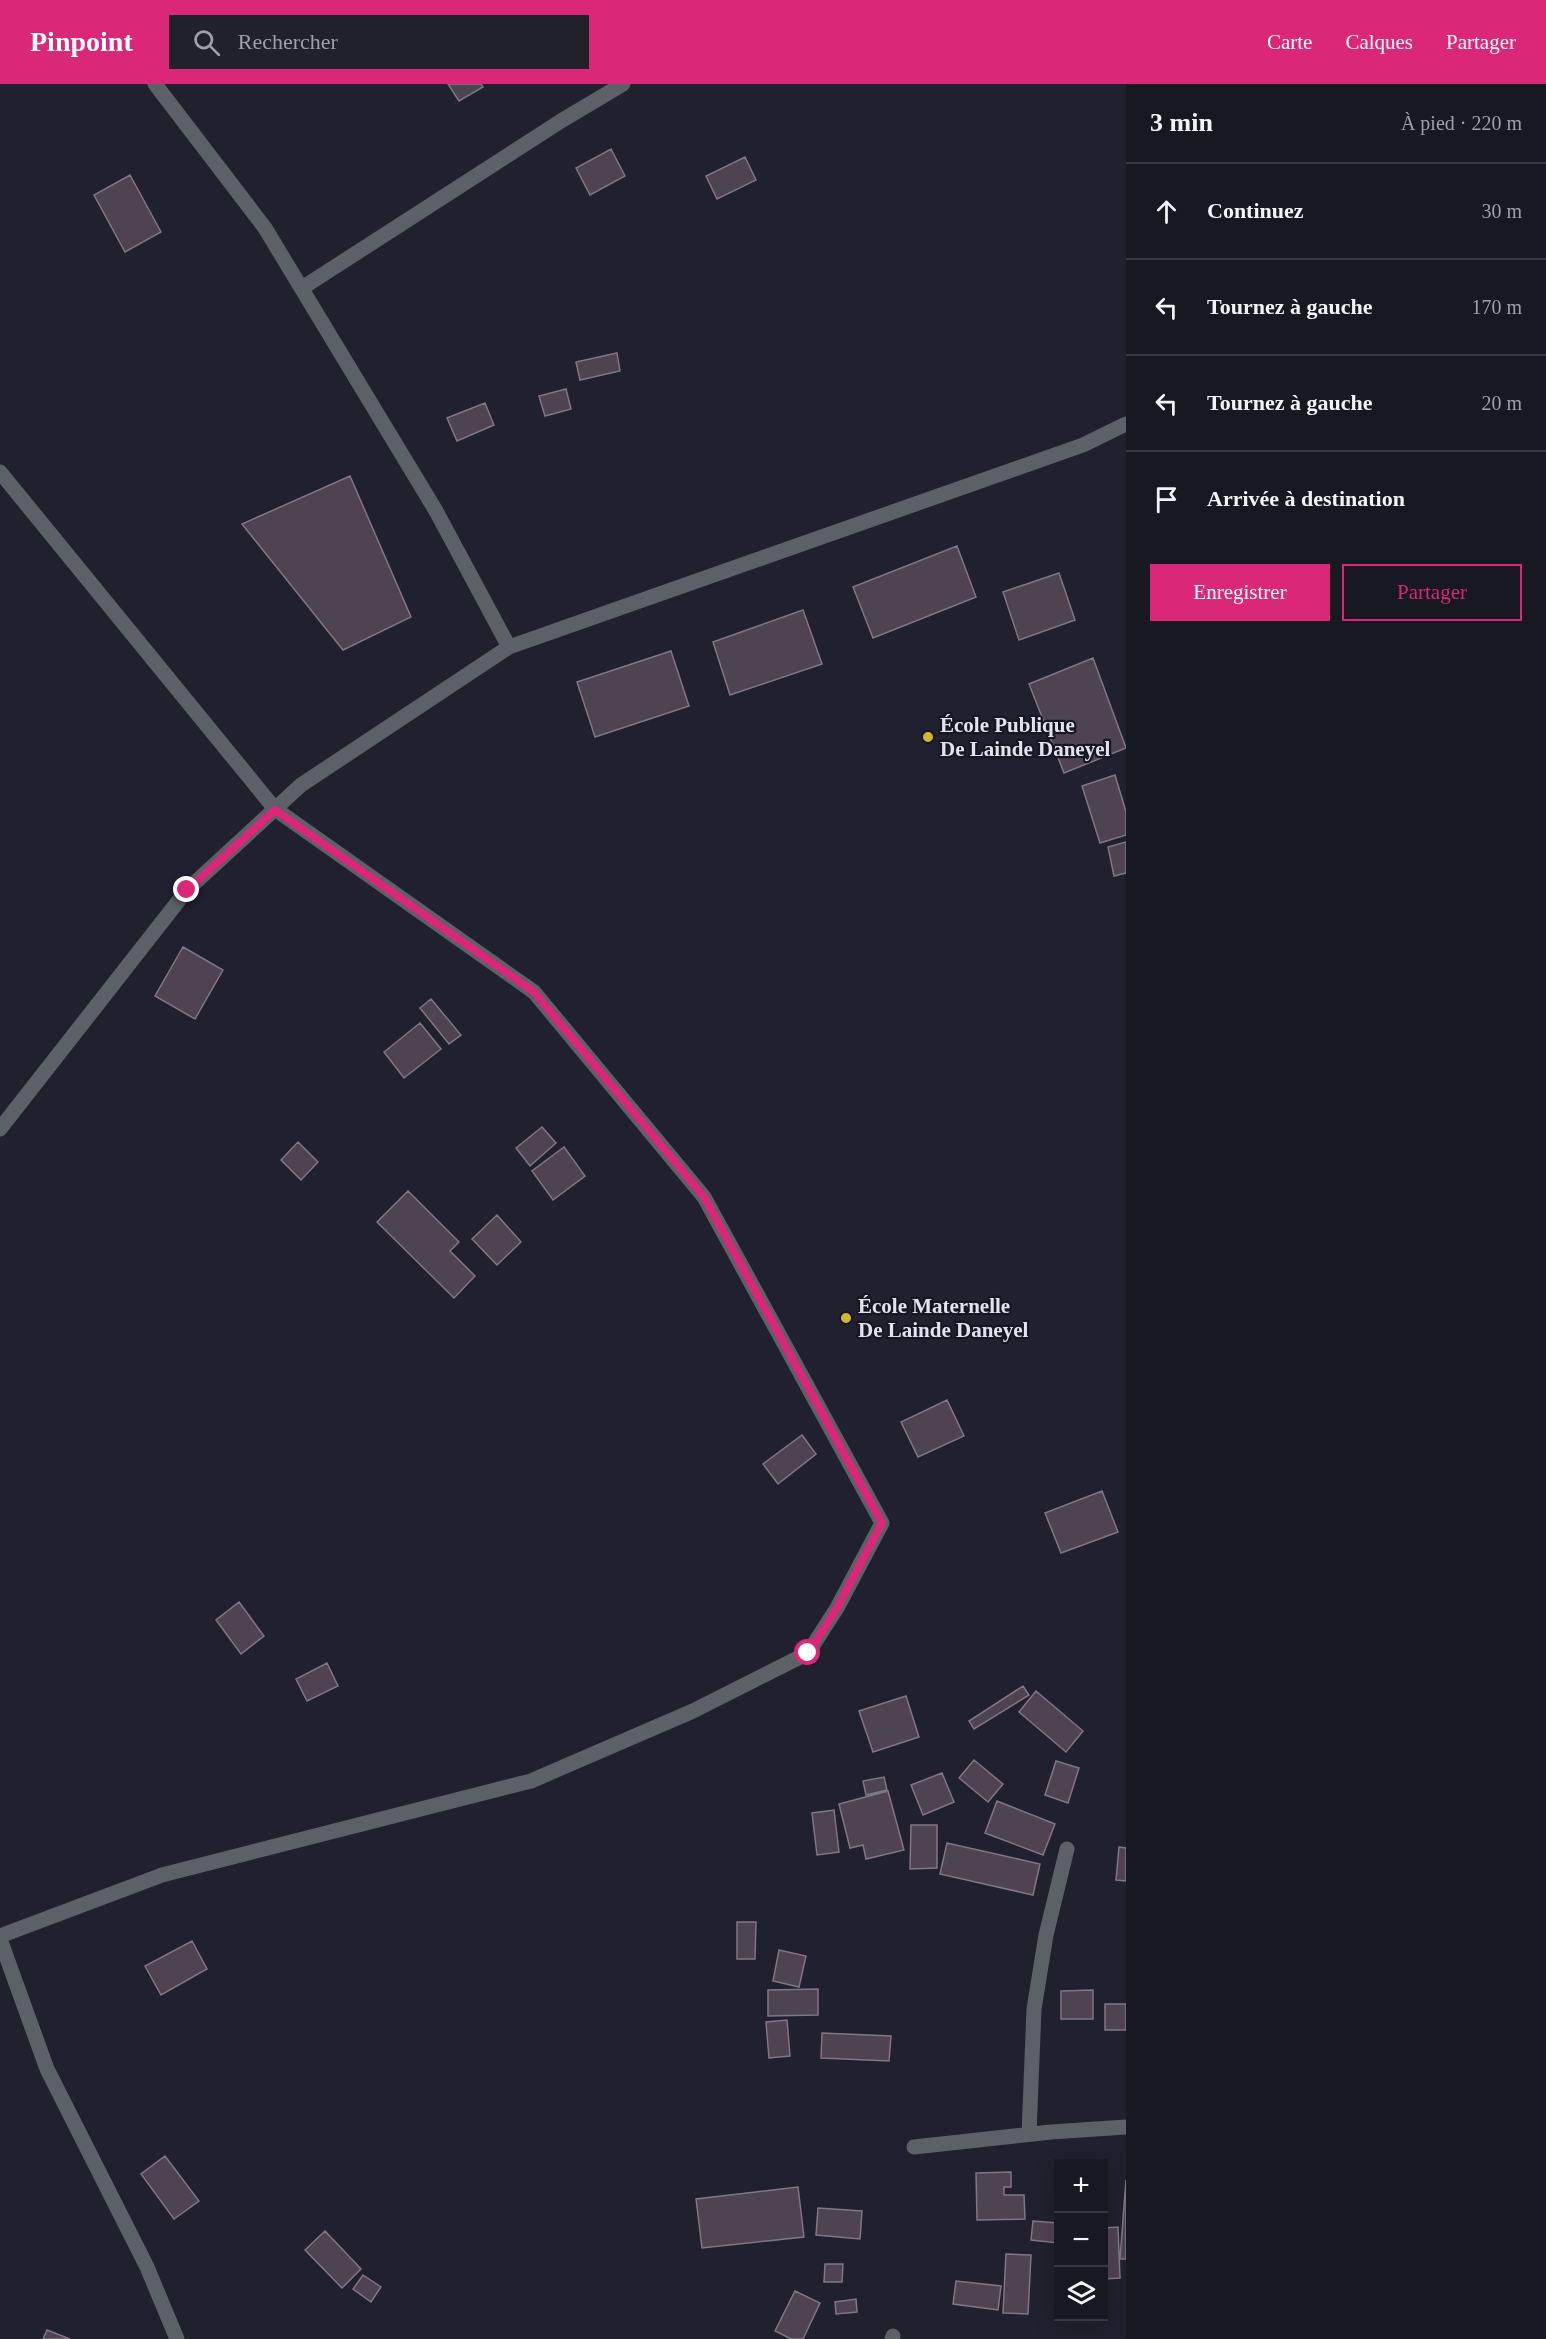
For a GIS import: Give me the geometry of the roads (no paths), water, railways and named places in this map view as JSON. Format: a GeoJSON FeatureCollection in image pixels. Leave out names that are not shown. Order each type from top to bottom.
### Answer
{"type":"FeatureCollection","features":[{"type":"Feature","properties":{"kind":"street"},"geometry":{"type":"LineString","coordinates":[[155,84],[265,228],[436,511],[509,647]]}},
{"type":"Feature","properties":{"kind":"street"},"geometry":{"type":"LineString","coordinates":[[302,288],[561,121],[623,84]]}},
{"type":"Feature","properties":{"kind":"street"},"geometry":{"type":"LineString","coordinates":[[0,1129],[187,890],[301,785],[509,647],[1083,445],[1126,424]]}},
{"type":"Feature","properties":{"kind":"street"},"geometry":{"type":"LineString","coordinates":[[0,472],[275,810],[534,992],[704,1197],[882,1523],[837,1608],[808,1653],[693,1711],[531,1781],[162,1875],[0,1938],[47,2069],[147,2267],[177,2339]]}},
{"type":"Feature","properties":{"kind":"street"},"geometry":{"type":"LineString","coordinates":[[1029,2134],[1034,2009],[1046,1935],[1067,1849]]}},
{"type":"Feature","properties":{"kind":"street"},"geometry":{"type":"LineString","coordinates":[[914,2147],[1029,2134],[1126,2127]]}},
{"type":"Feature","properties":{"kind":"place","name":"École Publique De Lainde Daneyel"},"geometry":{"type":"Point","coordinates":[928,737]}},
{"type":"Feature","properties":{"kind":"place","name":"École Maternelle De Lainde Daneyel"},"geometry":{"type":"Point","coordinates":[846,1318]}}]}
